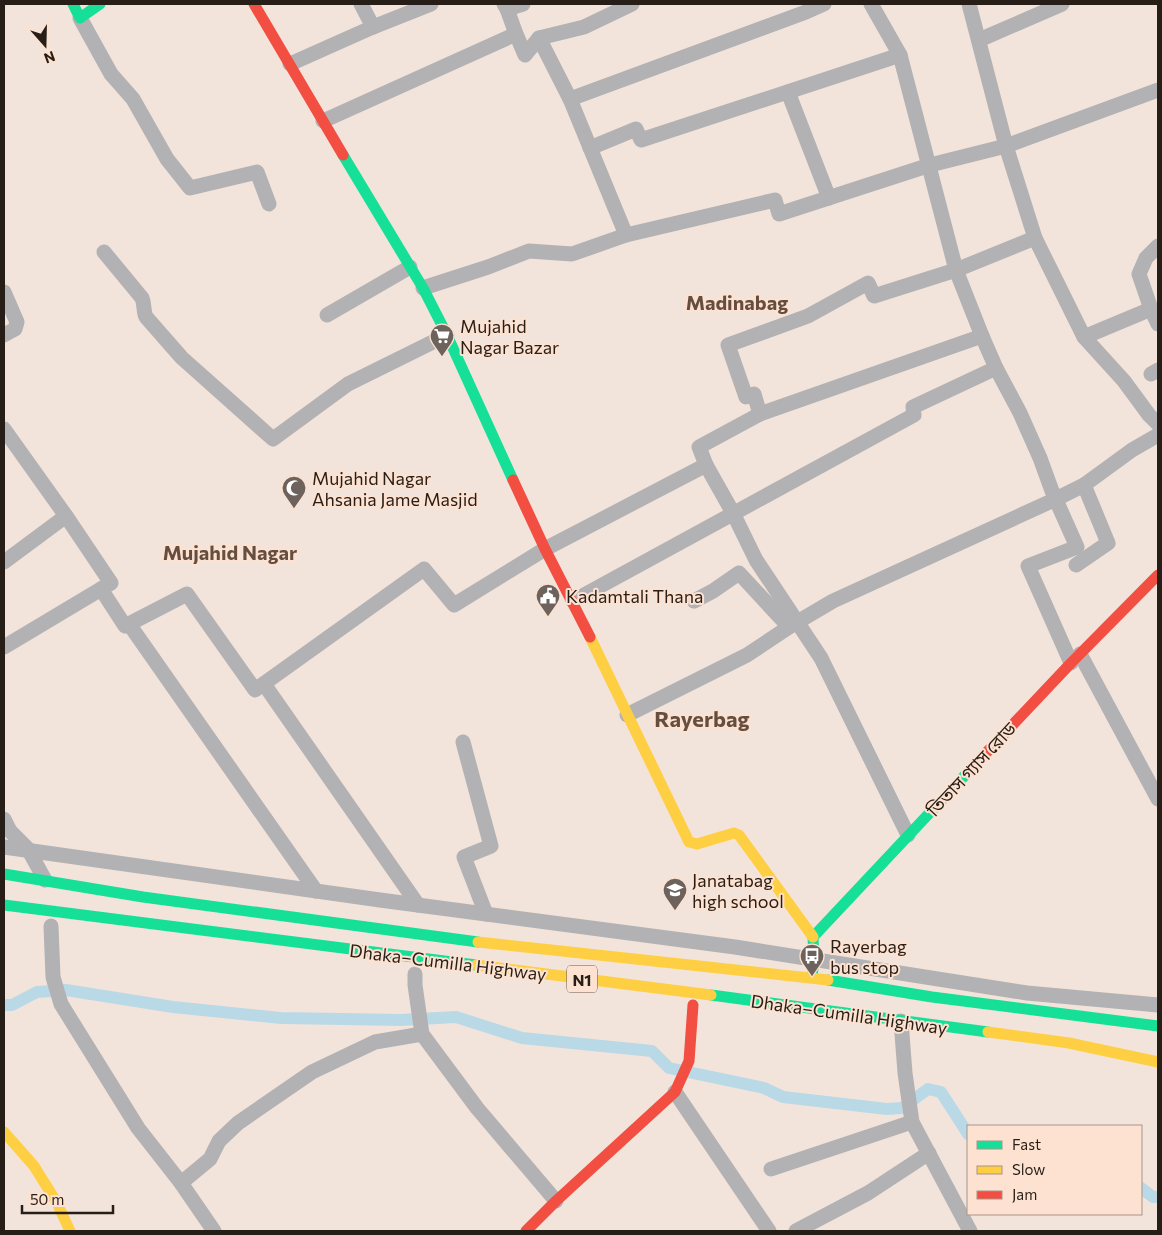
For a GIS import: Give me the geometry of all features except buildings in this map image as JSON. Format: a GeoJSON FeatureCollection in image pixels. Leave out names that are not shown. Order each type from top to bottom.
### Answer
{"type":"FeatureCollection","features":[{"type":"Feature","properties":{"kind":"main road"},"geometry":{"type":"LineString","coordinates":[[73,4],[80,18],[100,4]]}},
{"type":"Feature","properties":{"kind":"main road"},"geometry":{"type":"LineString","coordinates":[[254,4],[322,121],[424,288],[545,548],[573,601],[689,842],[697,844],[734,833],[739,835],[813,937],[814,959],[812,976]]}},
{"type":"Feature","properties":{"kind":"main road","name":"তিতাস গ্যাস রোড"},"geometry":{"type":"LineString","coordinates":[[813,937],[1075,658],[1158,575]]}},
{"type":"Feature","properties":{"kind":"main road","name":"Dhaka–Cumilla Highway"},"geometry":{"type":"LineString","coordinates":[[4,874],[143,898],[504,946],[661,963],[812,976],[932,997],[1158,1026]]}},
{"type":"Feature","properties":{"kind":"main road","name":"Dhaka–Cumilla Highway"},"geometry":{"type":"LineString","coordinates":[[4,905],[846,1012],[1069,1043],[1158,1062]]}},
{"type":"Feature","properties":{"kind":"main road"},"geometry":{"type":"LineString","coordinates":[[526,1231],[556,1200],[676,1091],[689,1061],[692,1005]]}},
{"type":"Feature","properties":{"kind":"main road"},"geometry":{"type":"LineString","coordinates":[[733,1010],[816,1019],[901,1021]]}},
{"type":"Feature","properties":{"kind":"main road"},"geometry":{"type":"LineString","coordinates":[[4,1132],[34,1166],[57,1204],[70,1231]]}},
{"type":"Feature","properties":{"kind":"street"},"geometry":{"type":"LineString","coordinates":[[361,4],[373,27]]}},
{"type":"Feature","properties":{"kind":"street"},"geometry":{"type":"LineString","coordinates":[[290,64],[373,27],[431,4]]}},
{"type":"Feature","properties":{"kind":"street"},"geometry":{"type":"LineString","coordinates":[[523,4],[505,6],[525,55],[538,38],[584,27],[632,4]]}},
{"type":"Feature","properties":{"kind":"street"},"geometry":{"type":"LineString","coordinates":[[570,99],[824,4]]}},
{"type":"Feature","properties":{"kind":"street"},"geometry":{"type":"LineString","coordinates":[[871,4],[900,55],[956,270],[982,336],[996,368],[1020,413],[1077,547],[1028,566],[1075,658],[1158,799]]}},
{"type":"Feature","properties":{"kind":"street"},"geometry":{"type":"LineString","coordinates":[[969,4],[1006,146],[1035,238],[1084,337],[1124,380],[1148,415],[1158,424]]}},
{"type":"Feature","properties":{"kind":"street"},"geometry":{"type":"LineString","coordinates":[[979,40],[1062,4]]}},
{"type":"Feature","properties":{"kind":"street"},"geometry":{"type":"LineString","coordinates":[[80,18],[111,74],[133,99],[167,159],[190,188],[257,172],[269,204]]}},
{"type":"Feature","properties":{"kind":"street"},"geometry":{"type":"LineString","coordinates":[[322,121],[516,34]]}},
{"type":"Feature","properties":{"kind":"street"},"geometry":{"type":"LineString","coordinates":[[538,38],[570,99],[626,235]]}},
{"type":"Feature","properties":{"kind":"street"},"geometry":{"type":"LineString","coordinates":[[590,148],[636,129],[640,140],[900,55]]}},
{"type":"Feature","properties":{"kind":"street"},"geometry":{"type":"LineString","coordinates":[[424,288],[529,251],[572,254],[626,235],[775,200],[779,214],[930,166],[1006,146],[1158,90]]}},
{"type":"Feature","properties":{"kind":"street"},"geometry":{"type":"LineString","coordinates":[[788,92],[829,198]]}},
{"type":"Feature","properties":{"kind":"street"},"geometry":{"type":"LineString","coordinates":[[760,414],[754,394],[746,397],[728,345],[808,316],[868,283],[874,296],[956,270],[1035,238]]}},
{"type":"Feature","properties":{"kind":"street"},"geometry":{"type":"LineString","coordinates":[[1158,246],[1146,258],[1139,274],[1158,324]]}},
{"type":"Feature","properties":{"kind":"street"},"geometry":{"type":"LineString","coordinates":[[104,252],[142,298],[146,317],[176,351],[273,439],[348,384],[447,335]]}},
{"type":"Feature","properties":{"kind":"street"},"geometry":{"type":"LineString","coordinates":[[327,315],[410,267]]}},
{"type":"Feature","properties":{"kind":"street"},"geometry":{"type":"LineString","coordinates":[[4,292],[17,322],[15,329],[4,336]]}},
{"type":"Feature","properties":{"kind":"street"},"geometry":{"type":"LineString","coordinates":[[1084,337],[1151,309]]}},
{"type":"Feature","properties":{"kind":"street"},"geometry":{"type":"LineString","coordinates":[[793,625],[756,560],[698,447],[760,414],[982,336]]}},
{"type":"Feature","properties":{"kind":"street"},"geometry":{"type":"LineString","coordinates":[[573,601],[914,415],[913,407],[996,368]]}},
{"type":"Feature","properties":{"kind":"street"},"geometry":{"type":"LineString","coordinates":[[4,429],[111,583],[4,647]]}},
{"type":"Feature","properties":{"kind":"street"},"geometry":{"type":"LineString","coordinates":[[627,715],[747,655],[833,602],[1056,500],[1084,485],[1125,454],[1158,435]]}},
{"type":"Feature","properties":{"kind":"street"},"geometry":{"type":"LineString","coordinates":[[101,590],[125,626],[187,594],[255,690],[424,569],[454,605],[545,548],[706,465]]}},
{"type":"Feature","properties":{"kind":"street"},"geometry":{"type":"LineString","coordinates":[[1076,565],[1108,542],[1084,485]]}},
{"type":"Feature","properties":{"kind":"street"},"geometry":{"type":"LineString","coordinates":[[4,562],[66,516]]}},
{"type":"Feature","properties":{"kind":"street"},"geometry":{"type":"LineString","coordinates":[[694,601],[713,591],[739,573],[793,625],[821,658],[908,836]]}},
{"type":"Feature","properties":{"kind":"street"},"geometry":{"type":"LineString","coordinates":[[129,624],[316,891]]}},
{"type":"Feature","properties":{"kind":"street"},"geometry":{"type":"LineString","coordinates":[[264,684],[418,905]]}},
{"type":"Feature","properties":{"kind":"street"},"geometry":{"type":"LineString","coordinates":[[463,742],[492,846],[464,857],[486,914]]}},
{"type":"Feature","properties":{"kind":"street"},"geometry":{"type":"LineString","coordinates":[[4,819],[10,831],[28,850],[45,880]]}},
{"type":"Feature","properties":{"kind":"street"},"geometry":{"type":"LineString","coordinates":[[4,847],[814,959],[1027,993],[1158,1005]]}},
{"type":"Feature","properties":{"kind":"street"},"geometry":{"type":"LineString","coordinates":[[51,926],[53,977],[61,1004],[138,1128],[214,1231]]}},
{"type":"Feature","properties":{"kind":"street"},"geometry":{"type":"LineString","coordinates":[[415,974],[422,1034],[476,1108],[556,1200]]}},
{"type":"Feature","properties":{"kind":"street"},"geometry":{"type":"LineString","coordinates":[[901,1021],[905,1073],[912,1121],[970,1231]]}},
{"type":"Feature","properties":{"kind":"street"},"geometry":{"type":"LineString","coordinates":[[180,1183],[210,1159],[219,1141],[238,1122],[312,1072],[375,1042],[422,1034]]}},
{"type":"Feature","properties":{"kind":"street"},"geometry":{"type":"LineString","coordinates":[[676,1091],[769,1231]]}},
{"type":"Feature","properties":{"kind":"street"},"geometry":{"type":"LineString","coordinates":[[771,1169],[912,1121]]}},
{"type":"Feature","properties":{"kind":"street"},"geometry":{"type":"LineString","coordinates":[[796,1231],[868,1193],[929,1153]]}},
{"type":"Feature","properties":{"kind":"waterway"},"geometry":{"type":"LineString","coordinates":[[4,1005],[12,1005],[37,992],[66,990],[173,1007],[281,1018],[401,1020],[456,1017],[522,1038],[652,1051],[669,1068],[764,1088],[783,1097],[887,1109],[902,1108],[928,1089],[941,1092],[967,1132]]}},
{"type":"Feature","properties":{"kind":"waterway"},"geometry":{"type":"LineString","coordinates":[[1142,1189],[1153,1197],[1158,1197]]}},
{"type":"Feature","properties":{"kind":"traffic: fast"},"geometry":{"type":"LineString","coordinates":[[73,4],[80,18],[100,4]]}},
{"type":"Feature","properties":{"kind":"traffic: fast"},"geometry":{"type":"LineString","coordinates":[[343,155],[423,288],[447,335],[513,480]]}},
{"type":"Feature","properties":{"kind":"traffic: fast"},"geometry":{"type":"LineString","coordinates":[[812,977],[814,959],[813,937],[969,771]]}},
{"type":"Feature","properties":{"kind":"traffic: fast"},"geometry":{"type":"LineString","coordinates":[[4,874],[143,897],[478,942]]}},
{"type":"Feature","properties":{"kind":"traffic: fast"},"geometry":{"type":"LineString","coordinates":[[4,905],[476,965]]}},
{"type":"Feature","properties":{"kind":"traffic: fast"},"geometry":{"type":"LineString","coordinates":[[828,980],[932,997],[1158,1026]]}},
{"type":"Feature","properties":{"kind":"traffic: fast"},"geometry":{"type":"LineString","coordinates":[[711,995],[988,1032]]}},
{"type":"Feature","properties":{"kind":"traffic: slow"},"geometry":{"type":"LineString","coordinates":[[590,637],[689,842],[697,844],[734,833],[739,835],[813,937]]}},
{"type":"Feature","properties":{"kind":"traffic: slow"},"geometry":{"type":"LineString","coordinates":[[478,942],[828,980]]}},
{"type":"Feature","properties":{"kind":"traffic: slow"},"geometry":{"type":"LineString","coordinates":[[476,965],[711,995]]}},
{"type":"Feature","properties":{"kind":"traffic: slow"},"geometry":{"type":"LineString","coordinates":[[988,1032],[1069,1043],[1158,1062]]}},
{"type":"Feature","properties":{"kind":"traffic: slow"},"geometry":{"type":"LineString","coordinates":[[4,1132],[34,1166],[57,1203],[70,1231]]}},
{"type":"Feature","properties":{"kind":"traffic: jam"},"geometry":{"type":"LineString","coordinates":[[254,4],[343,155]]}},
{"type":"Feature","properties":{"kind":"traffic: jam"},"geometry":{"type":"LineString","coordinates":[[513,480],[545,549],[590,637]]}},
{"type":"Feature","properties":{"kind":"traffic: jam"},"geometry":{"type":"LineString","coordinates":[[969,771],[1071,663],[1158,575]]}},
{"type":"Feature","properties":{"kind":"traffic: jam"},"geometry":{"type":"LineString","coordinates":[[526,1231],[675,1092],[689,1061],[693,1005]]}},
{"type":"Feature","properties":{"kind":"place","name":"Mujahid Nagar Bazar"},"geometry":{"type":"Point","coordinates":[442,357]}},
{"type":"Feature","properties":{"kind":"place","name":"Mujahid Nagar Ahsania Jame Masjid"},"geometry":{"type":"Point","coordinates":[294,509]}},
{"type":"Feature","properties":{"kind":"place","name":"Kadamtali Thana"},"geometry":{"type":"Point","coordinates":[548,617]}},
{"type":"Feature","properties":{"kind":"place","name":"Janatabag high school"},"geometry":{"type":"Point","coordinates":[675,911]}},
{"type":"Feature","properties":{"kind":"place","name":"Rayerbag bus stop"},"geometry":{"type":"Point","coordinates":[812,977]}},
{"type":"Feature","properties":{"kind":"district","name":"Madinabag"},"geometry":{"type":"Point","coordinates":[737,302]}},
{"type":"Feature","properties":{"kind":"district","name":"Mujahid Nagar"},"geometry":{"type":"Point","coordinates":[230,552]}},
{"type":"Feature","properties":{"kind":"district","name":"Rayerbag"},"geometry":{"type":"Point","coordinates":[702,718]}}]}
